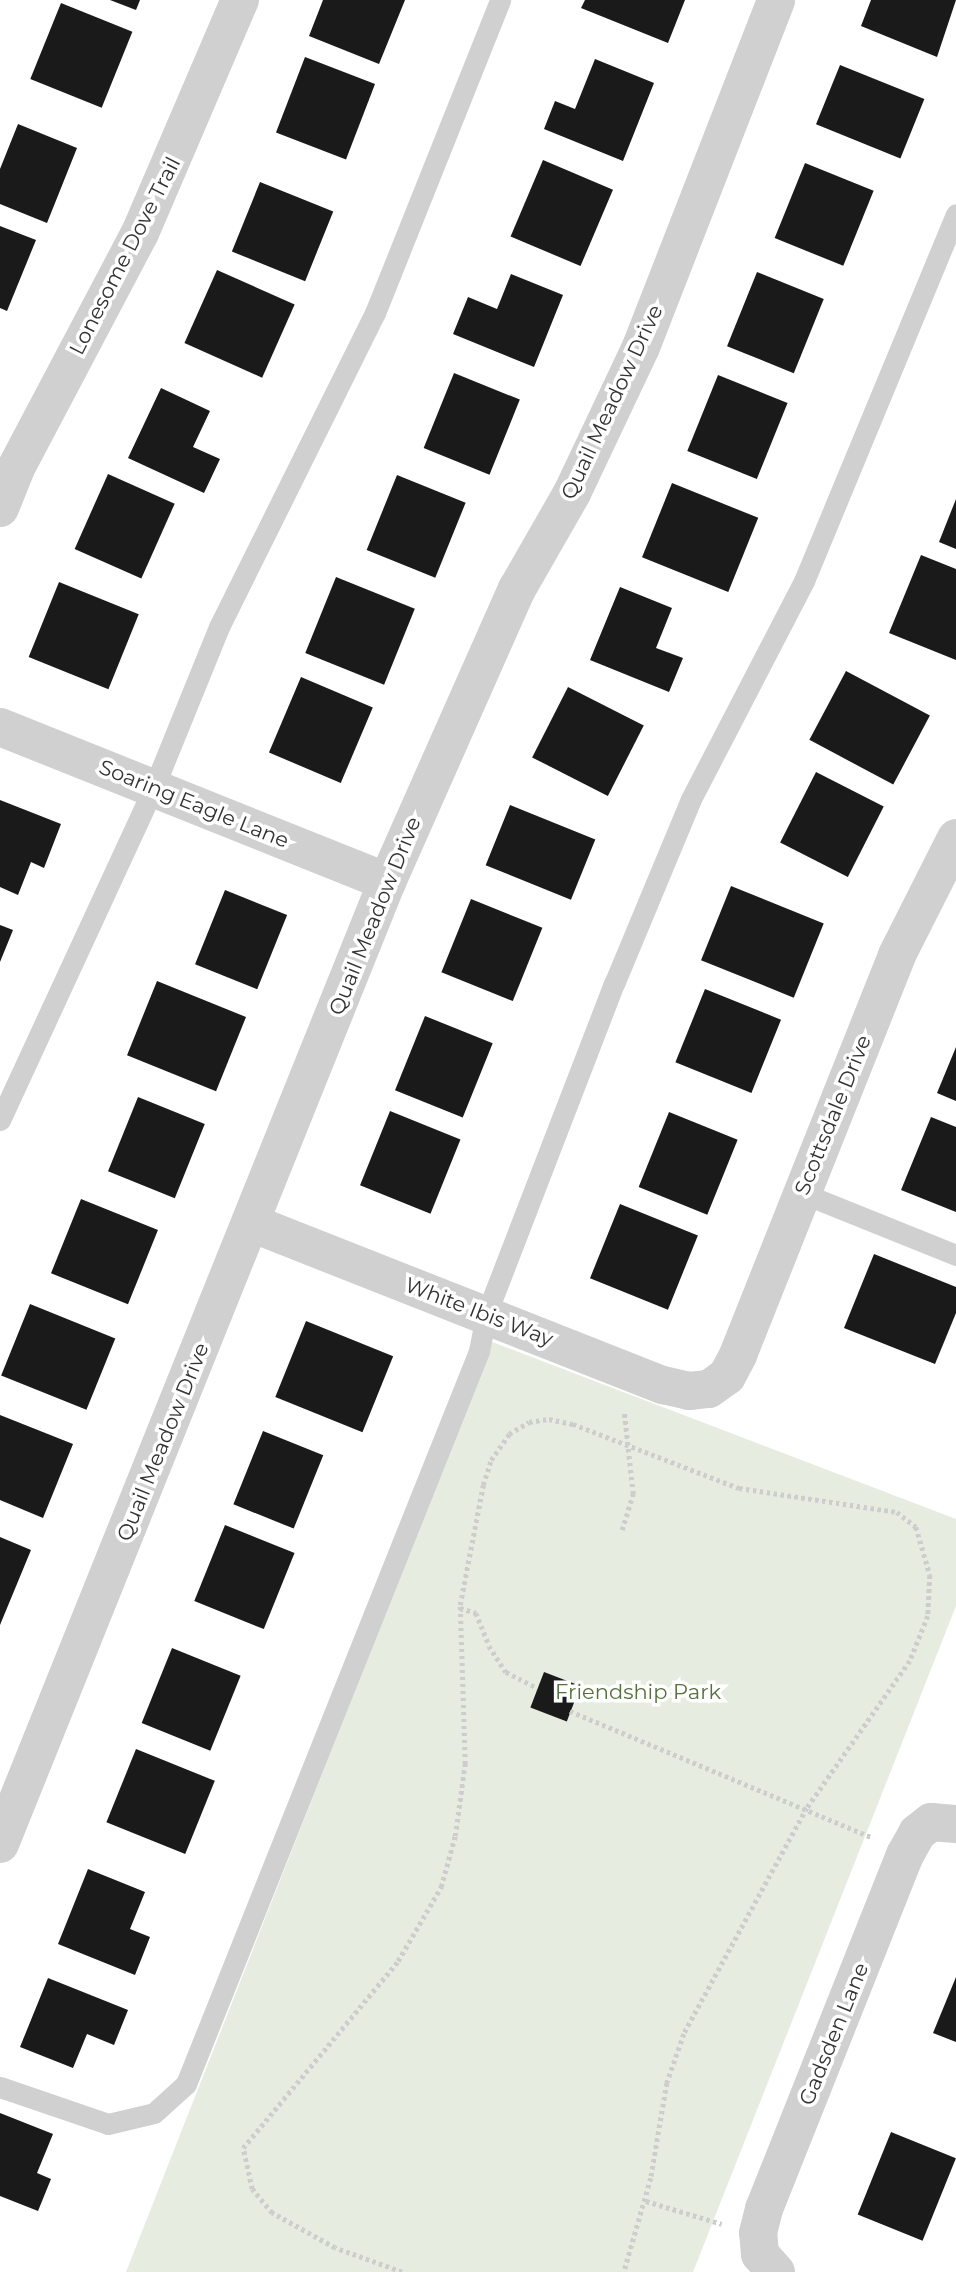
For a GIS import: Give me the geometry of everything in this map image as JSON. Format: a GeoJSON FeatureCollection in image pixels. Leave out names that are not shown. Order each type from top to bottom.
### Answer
{"type":"FeatureCollection","features":[{"type":"Feature","properties":{"kind":"street","name":"Lonesome Dove Trail"},"geometry":{"type":"LineString","coordinates":[[0,508],[16,468],[140,233],[240,0]]}},
{"type":"Feature","properties":{"kind":"street","name":"Quail Meadow Drive"},"geometry":{"type":"LineString","coordinates":[[0,1844],[387,882],[517,589],[572,493],[641,347],[776,0]]}},
{"type":"Feature","properties":{"kind":"street","name":"Soaring Eagle Lane"},"geometry":{"type":"LineString","coordinates":[[0,727],[387,882]]}},
{"type":"Feature","properties":{"kind":"street","name":"Scottsdale Drive"},"geometry":{"type":"LineString","coordinates":[[709,1389],[727,1376],[738,1354],[897,956],[956,838]]}},
{"type":"Feature","properties":{"kind":"street","name":"White Ibis Way"},"geometry":{"type":"LineString","coordinates":[[251,1223],[663,1385],[688,1391],[709,1389]]}},
{"type":"Feature","properties":{"kind":"street","name":"Gadsden Lane"},"geometry":{"type":"LineString","coordinates":[[768,2263],[758,2232],[764,2209],[905,1855],[916,1833],[943,1823]]}},
{"type":"Feature","properties":{"kind":"lane"},"geometry":{"type":"LineString","coordinates":[[0,1120],[155,787],[219,627],[375,313],[500,0]]}},
{"type":"Feature","properties":{"kind":"lane"},"geometry":{"type":"LineString","coordinates":[[0,2087],[108,2124],[154,2113],[186,2084],[479,1350],[486,1315],[614,984],[691,799],[804,581],[956,214]]}},
{"type":"Feature","properties":{"kind":"lane"},"geometry":{"type":"LineString","coordinates":[[802,1193],[956,1255]]}},
{"type":"Feature","properties":{"kind":"path"},"geometry":{"type":"LineString","coordinates":[[402,2272],[335,2248],[272,2213],[252,2189],[243,2154],[251,2134],[398,1961],[441,1887],[455,1836],[467,1747],[460,1608],[483,1485],[491,1460],[509,1434],[529,1422],[549,1419],[631,1446],[746,1490],[889,1510],[904,1516],[921,1537],[928,1560],[930,1604],[918,1645],[807,1808],[684,2034],[667,2083],[646,2201],[624,2272]]}},
{"type":"Feature","properties":{"kind":"path"},"geometry":{"type":"LineString","coordinates":[[622,1530],[634,1494],[631,1446],[626,1420]]}},
{"type":"Feature","properties":{"kind":"path"},"geometry":{"type":"LineString","coordinates":[[460,1608],[476,1613],[489,1646],[506,1672],[537,1688]]}},
{"type":"Feature","properties":{"kind":"path"},"geometry":{"type":"LineString","coordinates":[[570,1711],[807,1808],[880,1841]]}},
{"type":"Feature","properties":{"kind":"path"},"geometry":{"type":"LineString","coordinates":[[646,2201],[727,2225]]}},
{"type":"Feature","properties":{"kind":"green space","name":"Friendship Park"},"geometry":{"type":"Polygon","coordinates":[[[492,1342],[956,1519],[956,1606],[693,2272],[126,2272],[492,1342]]]}},
{"type":"Feature","properties":{"kind":"building"},"geometry":{"type":"Polygon","coordinates":[[[110,0],[140,0],[136,10],[110,0]]]}},
{"type":"Feature","properties":{"kind":"building"},"geometry":{"type":"Polygon","coordinates":[[[323,0],[405,0],[379,64],[309,36],[323,0]]]}},
{"type":"Feature","properties":{"kind":"building"},"geometry":{"type":"Polygon","coordinates":[[[585,0],[685,0],[668,43],[581,8],[585,0]]]}},
{"type":"Feature","properties":{"kind":"building"},"geometry":{"type":"Polygon","coordinates":[[[871,0],[956,0],[937,57],[861,26],[871,0]]]}},
{"type":"Feature","properties":{"kind":"building"},"geometry":{"type":"Polygon","coordinates":[[[61,3],[132,32],[102,108],[30,79],[61,3]]]}},
{"type":"Feature","properties":{"kind":"building"},"geometry":{"type":"Polygon","coordinates":[[[305,57],[375,84],[346,159],[276,133],[305,57]]]}},
{"type":"Feature","properties":{"kind":"building"},"geometry":{"type":"Polygon","coordinates":[[[595,59],[654,83],[623,161],[544,129],[555,101],[575,109],[595,59]]]}},
{"type":"Feature","properties":{"kind":"building"},"geometry":{"type":"Polygon","coordinates":[[[840,65],[924,99],[900,158],[816,124],[840,65]]]}},
{"type":"Feature","properties":{"kind":"building"},"geometry":{"type":"Polygon","coordinates":[[[18,124],[77,148],[47,223],[0,204],[0,169],[18,124]]]}},
{"type":"Feature","properties":{"kind":"building"},"geometry":{"type":"Polygon","coordinates":[[[543,160],[613,190],[581,266],[511,236],[543,160]]]}},
{"type":"Feature","properties":{"kind":"building"},"geometry":{"type":"Polygon","coordinates":[[[805,163],[874,191],[843,266],[775,238],[805,163]]]}},
{"type":"Feature","properties":{"kind":"building"},"geometry":{"type":"Polygon","coordinates":[[[260,182],[333,212],[305,281],[232,252],[260,182]]]}},
{"type":"Feature","properties":{"kind":"building"},"geometry":{"type":"Polygon","coordinates":[[[0,226],[36,240],[7,311],[0,308],[0,226]]]}},
{"type":"Feature","properties":{"kind":"building"},"geometry":{"type":"Polygon","coordinates":[[[217,270],[295,305],[262,378],[184,343],[217,270]]]}},
{"type":"Feature","properties":{"kind":"building"},"geometry":{"type":"Polygon","coordinates":[[[757,272],[824,299],[794,373],[727,346],[757,272]]]}},
{"type":"Feature","properties":{"kind":"building"},"geometry":{"type":"Polygon","coordinates":[[[511,274],[563,295],[534,367],[453,334],[468,297],[497,309],[511,274]]]}},
{"type":"Feature","properties":{"kind":"building"},"geometry":{"type":"Polygon","coordinates":[[[454,373],[520,400],[489,475],[424,448],[454,373]]]}},
{"type":"Feature","properties":{"kind":"building"},"geometry":{"type":"Polygon","coordinates":[[[718,375],[788,403],[757,479],[687,451],[718,375]]]}},
{"type":"Feature","properties":{"kind":"building"},"geometry":{"type":"Polygon","coordinates":[[[161,388],[210,411],[193,447],[220,459],[204,493],[128,458],[161,388]]]}},
{"type":"Feature","properties":{"kind":"building"},"geometry":{"type":"Polygon","coordinates":[[[108,474],[175,504],[141,579],[75,549],[108,474]]]}},
{"type":"Feature","properties":{"kind":"building"},"geometry":{"type":"Polygon","coordinates":[[[397,475],[466,503],[435,578],[367,550],[397,475]]]}},
{"type":"Feature","properties":{"kind":"building"},"geometry":{"type":"Polygon","coordinates":[[[672,483],[758,518],[728,592],[642,557],[672,483]]]}},
{"type":"Feature","properties":{"kind":"building"},"geometry":{"type":"Polygon","coordinates":[[[956,499],[956,549],[939,542],[956,499]]]}},
{"type":"Feature","properties":{"kind":"building"},"geometry":{"type":"Polygon","coordinates":[[[921,555],[956,569],[956,660],[889,633],[921,555]]]}},
{"type":"Feature","properties":{"kind":"building"},"geometry":{"type":"Polygon","coordinates":[[[336,577],[415,609],[384,685],[305,653],[336,577]]]}},
{"type":"Feature","properties":{"kind":"building"},"geometry":{"type":"Polygon","coordinates":[[[59,582],[139,614],[108,689],[29,657],[59,582]]]}},
{"type":"Feature","properties":{"kind":"building"},"geometry":{"type":"Polygon","coordinates":[[[620,587],[672,608],[656,648],[683,658],[669,692],[590,660],[620,587]]]}},
{"type":"Feature","properties":{"kind":"building"},"geometry":{"type":"Polygon","coordinates":[[[846,671],[930,716],[893,784],[809,740],[846,671]]]}},
{"type":"Feature","properties":{"kind":"building"},"geometry":{"type":"Polygon","coordinates":[[[301,677],[373,707],[341,783],[269,752],[301,677]]]}},
{"type":"Feature","properties":{"kind":"building"},"geometry":{"type":"Polygon","coordinates":[[[568,687],[644,726],[608,796],[532,757],[568,687]]]}},
{"type":"Feature","properties":{"kind":"building"},"geometry":{"type":"Polygon","coordinates":[[[816,772],[884,807],[848,877],[780,842],[816,772]]]}},
{"type":"Feature","properties":{"kind":"building"},"geometry":{"type":"Polygon","coordinates":[[[0,800],[61,824],[44,868],[31,862],[18,895],[0,887],[0,800]]]}},
{"type":"Feature","properties":{"kind":"building"},"geometry":{"type":"Polygon","coordinates":[[[510,805],[595,839],[571,900],[486,865],[510,805]]]}},
{"type":"Feature","properties":{"kind":"building"},"geometry":{"type":"Polygon","coordinates":[[[731,886],[824,923],[794,998],[701,960],[731,886]]]}},
{"type":"Feature","properties":{"kind":"building"},"geometry":{"type":"Polygon","coordinates":[[[225,890],[287,915],[257,989],[195,964],[225,890]]]}},
{"type":"Feature","properties":{"kind":"building"},"geometry":{"type":"Polygon","coordinates":[[[471,899],[542,928],[513,1001],[441,972],[471,899]]]}},
{"type":"Feature","properties":{"kind":"building"},"geometry":{"type":"Polygon","coordinates":[[[0,925],[13,930],[0,962],[0,925]]]}},
{"type":"Feature","properties":{"kind":"building"},"geometry":{"type":"Polygon","coordinates":[[[157,981],[246,1017],[216,1091],[127,1055],[157,981]]]}},
{"type":"Feature","properties":{"kind":"building"},"geometry":{"type":"Polygon","coordinates":[[[705,989],[781,1020],[751,1093],[675,1062],[705,989]]]}},
{"type":"Feature","properties":{"kind":"building"},"geometry":{"type":"Polygon","coordinates":[[[425,1016],[493,1043],[463,1118],[395,1090],[425,1016]]]}},
{"type":"Feature","properties":{"kind":"building"},"geometry":{"type":"Polygon","coordinates":[[[956,1047],[956,1101],[937,1093],[956,1047]]]}},
{"type":"Feature","properties":{"kind":"building"},"geometry":{"type":"Polygon","coordinates":[[[138,1097],[205,1124],[175,1198],[108,1171],[138,1097]]]}},
{"type":"Feature","properties":{"kind":"building"},"geometry":{"type":"Polygon","coordinates":[[[390,1111],[460,1139],[430,1214],[360,1185],[390,1111]]]}},
{"type":"Feature","properties":{"kind":"building"},"geometry":{"type":"Polygon","coordinates":[[[669,1112],[738,1140],[707,1215],[639,1187],[669,1112]]]}},
{"type":"Feature","properties":{"kind":"building"},"geometry":{"type":"Polygon","coordinates":[[[931,1117],[956,1127],[956,1212],[901,1190],[931,1117]]]}},
{"type":"Feature","properties":{"kind":"building"},"geometry":{"type":"Polygon","coordinates":[[[81,1199],[158,1230],[128,1304],[51,1273],[81,1199]]]}},
{"type":"Feature","properties":{"kind":"building"},"geometry":{"type":"Polygon","coordinates":[[[620,1204],[698,1235],[668,1310],[590,1278],[620,1204]]]}},
{"type":"Feature","properties":{"kind":"building"},"geometry":{"type":"Polygon","coordinates":[[[874,1254],[956,1287],[956,1313],[935,1364],[844,1328],[874,1254]]]}},
{"type":"Feature","properties":{"kind":"building"},"geometry":{"type":"Polygon","coordinates":[[[30,1304],[115,1338],[86,1410],[1,1375],[30,1304]]]}},
{"type":"Feature","properties":{"kind":"building"},"geometry":{"type":"Polygon","coordinates":[[[306,1321],[393,1356],[362,1432],[275,1397],[306,1321]]]}},
{"type":"Feature","properties":{"kind":"building"},"geometry":{"type":"Polygon","coordinates":[[[0,1415],[73,1444],[43,1518],[0,1500],[0,1415]]]}},
{"type":"Feature","properties":{"kind":"building"},"geometry":{"type":"Polygon","coordinates":[[[263,1431],[323,1455],[294,1529],[233,1504],[263,1431]]]}},
{"type":"Feature","properties":{"kind":"building"},"geometry":{"type":"Polygon","coordinates":[[[225,1525],[295,1553],[264,1629],[194,1601],[225,1525]]]}},
{"type":"Feature","properties":{"kind":"building"},"geometry":{"type":"Polygon","coordinates":[[[0,1537],[31,1550],[0,1625],[0,1537]]]}},
{"type":"Feature","properties":{"kind":"building"},"geometry":{"type":"Polygon","coordinates":[[[172,1648],[241,1676],[210,1751],[142,1723],[172,1648]]]}},
{"type":"Feature","properties":{"kind":"building"},"geometry":{"type":"Polygon","coordinates":[[[544,1672],[580,1686],[567,1721],[530,1707],[544,1672]]]}},
{"type":"Feature","properties":{"kind":"building"},"geometry":{"type":"Polygon","coordinates":[[[136,1749],[215,1781],[185,1854],[106,1822],[136,1749]]]}},
{"type":"Feature","properties":{"kind":"building"},"geometry":{"type":"Polygon","coordinates":[[[88,1869],[145,1892],[130,1929],[150,1937],[135,1975],[58,1944],[88,1869]]]}},
{"type":"Feature","properties":{"kind":"building"},"geometry":{"type":"Polygon","coordinates":[[[956,1977],[956,2042],[933,2033],[956,1977]]]}},
{"type":"Feature","properties":{"kind":"building"},"geometry":{"type":"Polygon","coordinates":[[[48,1978],[128,2010],[114,2045],[87,2034],[73,2068],[20,2047],[48,1978]]]}},
{"type":"Feature","properties":{"kind":"building"},"geometry":{"type":"Polygon","coordinates":[[[0,2113],[53,2134],[37,2173],[51,2179],[38,2211],[0,2196],[0,2113]]]}},
{"type":"Feature","properties":{"kind":"building"},"geometry":{"type":"Polygon","coordinates":[[[891,2132],[956,2158],[923,2241],[858,2215],[891,2132]]]}}]}
